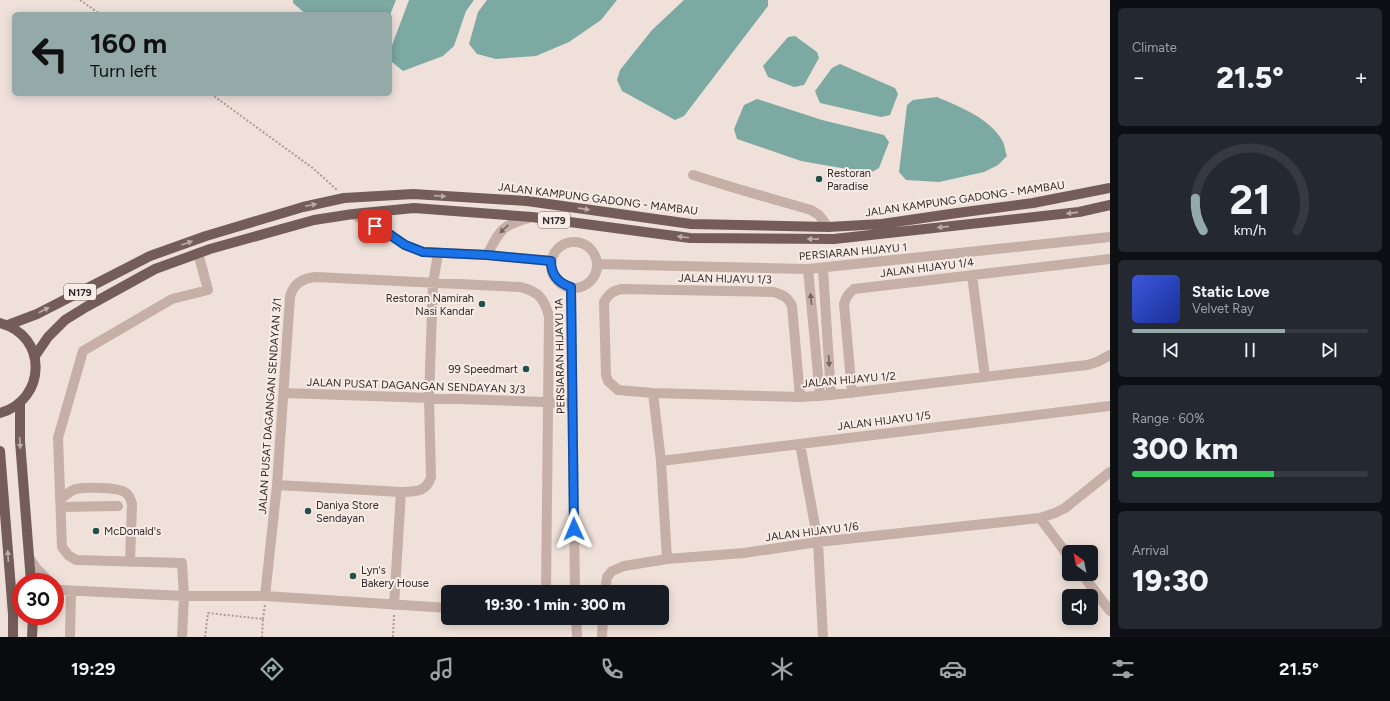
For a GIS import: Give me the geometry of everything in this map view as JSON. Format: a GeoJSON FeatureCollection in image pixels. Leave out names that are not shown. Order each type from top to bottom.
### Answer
{"type":"FeatureCollection","features":[{"type":"Feature","properties":{"kind":"main road","name":"JALAN KAMPUNG GADONG - MAMBAU"},"geometry":{"type":"LineString","coordinates":[[4,324],[37,314],[150,256],[213,234],[304,207],[344,198],[413,194],[526,201],[691,224],[828,227],[882,224],[1034,203],[1110,188]]}},
{"type":"Feature","properties":{"kind":"main road","name":"JALAN KAMPUNG GADONG - MAMBAU"},"geometry":{"type":"LineString","coordinates":[[35,356],[48,337],[65,320],[155,269],[210,249],[314,220],[353,214],[414,208],[532,217],[690,238],[834,239],[1079,212],[1110,205]]}},
{"type":"Feature","properties":{"kind":"main road"},"geometry":{"type":"LineString","coordinates":[[0,413],[8,411],[20,404],[28,394],[34,382],[36,369],[35,356],[30,343],[20,333],[4,324]]}},
{"type":"Feature","properties":{"kind":"main road"},"geometry":{"type":"LineString","coordinates":[[20,404],[20,434],[31,573]]}},
{"type":"Feature","properties":{"kind":"main road"},"geometry":{"type":"LineString","coordinates":[[0,451],[14,637]]}},
{"type":"Feature","properties":{"kind":"main road"},"geometry":{"type":"LineString","coordinates":[[32,637],[33,625]]}},
{"type":"Feature","properties":{"kind":"street"},"geometry":{"type":"LineString","coordinates":[[693,175],[811,210],[819,215],[828,227]]}},
{"type":"Feature","properties":{"kind":"street"},"geometry":{"type":"LineString","coordinates":[[353,214],[386,232],[405,245],[423,252],[438,254],[487,255],[551,261]]}},
{"type":"Feature","properties":{"kind":"street"},"geometry":{"type":"LineString","coordinates":[[487,255],[501,230],[505,226],[532,217]]}},
{"type":"Feature","properties":{"kind":"street","name":"PERSIARAN HIJAYU 1"},"geometry":{"type":"LineString","coordinates":[[597,264],[808,269],[1110,237]]}},
{"type":"Feature","properties":{"kind":"street"},"geometry":{"type":"LineString","coordinates":[[579,242],[591,249],[597,264],[596,271],[586,284],[579,287],[571,287],[558,281],[551,268],[551,261],[558,248],[564,244],[579,242]]}},
{"type":"Feature","properties":{"kind":"street"},"geometry":{"type":"LineString","coordinates":[[182,637],[184,596],[182,563],[76,560],[68,555],[62,547],[58,438],[83,351],[172,299],[208,290],[198,253]]}},
{"type":"Feature","properties":{"kind":"street"},"geometry":{"type":"LineString","coordinates":[[277,485],[401,492],[419,490],[425,488],[429,484],[428,399],[433,283],[438,254]]}},
{"type":"Feature","properties":{"kind":"street","name":"JALAN HIJAYU 1/4"},"geometry":{"type":"LineString","coordinates":[[852,393],[844,304],[848,293],[860,288],[1110,259]]}},
{"type":"Feature","properties":{"kind":"street"},"geometry":{"type":"LineString","coordinates":[[823,268],[831,395]]}},
{"type":"Feature","properties":{"kind":"street"},"geometry":{"type":"LineString","coordinates":[[808,269],[820,396]]}},
{"type":"Feature","properties":{"kind":"street"},"geometry":{"type":"LineString","coordinates":[[972,275],[985,377]]}},
{"type":"Feature","properties":{"kind":"street","name":"JALAN PUSAT DAGANGAN SENDAYAN 3/1"},"geometry":{"type":"LineString","coordinates":[[265,596],[277,485],[290,296],[296,285],[309,278],[316,277],[520,287],[529,289],[542,300],[549,317],[546,585]]}},
{"type":"Feature","properties":{"kind":"street","name":"PERSIARAN HIJAYU 1A"},"geometry":{"type":"LineString","coordinates":[[571,287],[576,585]]}},
{"type":"Feature","properties":{"kind":"street","name":"JALAN HIJAYU 1/3"},"geometry":{"type":"LineString","coordinates":[[604,340],[604,302],[608,295],[613,291],[622,289],[694,290],[774,292],[782,294],[789,299],[792,306],[800,397]]}},
{"type":"Feature","properties":{"kind":"street","name":"JALAN HIJAYU 1/2"},"geometry":{"type":"LineString","coordinates":[[604,340],[606,375],[608,381],[613,387],[618,390],[654,393],[800,397],[820,396],[1087,365],[1097,362],[1110,355]]}},
{"type":"Feature","properties":{"kind":"street","name":"JALAN PUSAT DAGANGAN SENDAYAN 3/3"},"geometry":{"type":"LineString","coordinates":[[284,393],[572,403]]}},
{"type":"Feature","properties":{"kind":"street"},"geometry":{"type":"LineString","coordinates":[[654,393],[661,461],[667,560]]}},
{"type":"Feature","properties":{"kind":"street","name":"JALAN HIJAYU 1/5"},"geometry":{"type":"LineString","coordinates":[[661,461],[1110,406]]}},
{"type":"Feature","properties":{"kind":"street"},"geometry":{"type":"LineString","coordinates":[[800,444],[818,542],[823,637]]}},
{"type":"Feature","properties":{"kind":"street","name":"JALAN HIJAYU 1/6"},"geometry":{"type":"LineString","coordinates":[[606,585],[607,577],[617,568],[667,560],[744,553],[818,542],[1040,518],[1055,514],[1065,508],[1110,472]]}},
{"type":"Feature","properties":{"kind":"street"},"geometry":{"type":"LineString","coordinates":[[61,503],[75,489],[119,489],[126,493],[132,504],[130,562]]}},
{"type":"Feature","properties":{"kind":"street"},"geometry":{"type":"LineString","coordinates":[[394,605],[401,492]]}},
{"type":"Feature","properties":{"kind":"street"},"geometry":{"type":"LineString","coordinates":[[61,503],[118,506]]}},
{"type":"Feature","properties":{"kind":"street"},"geometry":{"type":"LineString","coordinates":[[1040,518],[1062,548]]}},
{"type":"Feature","properties":{"kind":"street"},"geometry":{"type":"LineString","coordinates":[[30,559],[41,573]]}},
{"type":"Feature","properties":{"kind":"street"},"geometry":{"type":"LineString","coordinates":[[1089,581],[1106,598],[1110,611]]}},
{"type":"Feature","properties":{"kind":"street"},"geometry":{"type":"LineString","coordinates":[[64,590],[184,596],[265,596],[441,608]]}},
{"type":"Feature","properties":{"kind":"street"},"geometry":{"type":"LineString","coordinates":[[70,637],[71,591]]}},
{"type":"Feature","properties":{"kind":"street"},"geometry":{"type":"LineString","coordinates":[[576,625],[577,637]]}},
{"type":"Feature","properties":{"kind":"street"},"geometry":{"type":"LineString","coordinates":[[602,637],[603,625]]}},
{"type":"Feature","properties":{"kind":"path"},"geometry":{"type":"LineString","coordinates":[[80,0],[97,12]]}},
{"type":"Feature","properties":{"kind":"path"},"geometry":{"type":"LineString","coordinates":[[214,96],[314,169],[329,181],[344,198]]}},
{"type":"Feature","properties":{"kind":"path"},"geometry":{"type":"LineString","coordinates":[[262,637],[265,596]]}},
{"type":"Feature","properties":{"kind":"path"},"geometry":{"type":"LineString","coordinates":[[393,637],[394,605]]}},
{"type":"Feature","properties":{"kind":"path"},"geometry":{"type":"LineString","coordinates":[[205,637],[208,614],[264,619]]}},
{"type":"Feature","properties":{"kind":"water"},"geometry":{"type":"Polygon","coordinates":[[[293,0],[396,0],[391,12],[304,12],[293,3],[293,0]]]}},
{"type":"Feature","properties":{"kind":"water"},"geometry":{"type":"Polygon","coordinates":[[[409,0],[474,0],[466,11],[454,46],[443,56],[403,71],[392,62],[392,45],[409,0]]]}},
{"type":"Feature","properties":{"kind":"water"},"geometry":{"type":"Polygon","coordinates":[[[487,0],[617,0],[601,20],[569,42],[536,56],[496,59],[477,54],[469,44],[478,12],[487,0]]]}},
{"type":"Feature","properties":{"kind":"water"},"geometry":{"type":"Polygon","coordinates":[[[684,0],[768,0],[768,6],[684,116],[675,120],[622,91],[617,80],[620,70],[652,30],[684,0]]]}},
{"type":"Feature","properties":{"kind":"water"},"geometry":{"type":"Polygon","coordinates":[[[795,36],[817,52],[819,58],[804,85],[794,87],[768,77],[763,66],[788,37],[795,36]]]}},
{"type":"Feature","properties":{"kind":"water"},"geometry":{"type":"Polygon","coordinates":[[[840,64],[895,88],[898,94],[890,115],[881,117],[820,103],[815,91],[832,68],[840,64]]]}},
{"type":"Feature","properties":{"kind":"water"},"geometry":{"type":"Polygon","coordinates":[[[937,97],[973,114],[990,125],[1002,140],[1007,156],[998,165],[984,172],[939,182],[906,180],[899,172],[907,105],[913,100],[937,97]]]}},
{"type":"Feature","properties":{"kind":"water"},"geometry":{"type":"Polygon","coordinates":[[[757,99],[822,120],[884,135],[889,142],[879,168],[870,173],[801,161],[737,139],[734,129],[744,105],[757,99]]]}},
{"type":"Feature","properties":{"kind":"place","name":"Restoran Paradise"},"geometry":{"type":"Point","coordinates":[819,179]}},
{"type":"Feature","properties":{"kind":"place","name":"Restoran Namirah Nasi Kandar"},"geometry":{"type":"Point","coordinates":[482,304]}},
{"type":"Feature","properties":{"kind":"place","name":"99 Speedmart"},"geometry":{"type":"Point","coordinates":[526,369]}},
{"type":"Feature","properties":{"kind":"place","name":"Daniya Store Sendayan"},"geometry":{"type":"Point","coordinates":[308,511]}},
{"type":"Feature","properties":{"kind":"place","name":"McDonald's"},"geometry":{"type":"Point","coordinates":[96,531]}},
{"type":"Feature","properties":{"kind":"place","name":"Lyn's Bakery House"},"geometry":{"type":"Point","coordinates":[353,576]}},
{"type":"Feature","properties":{"kind":"route"},"geometry":{"type":"LineString","coordinates":[[375,226],[405,245],[423,252],[438,254],[487,255],[551,261],[551,268],[558,281],[571,287],[574,529]]}}]}
